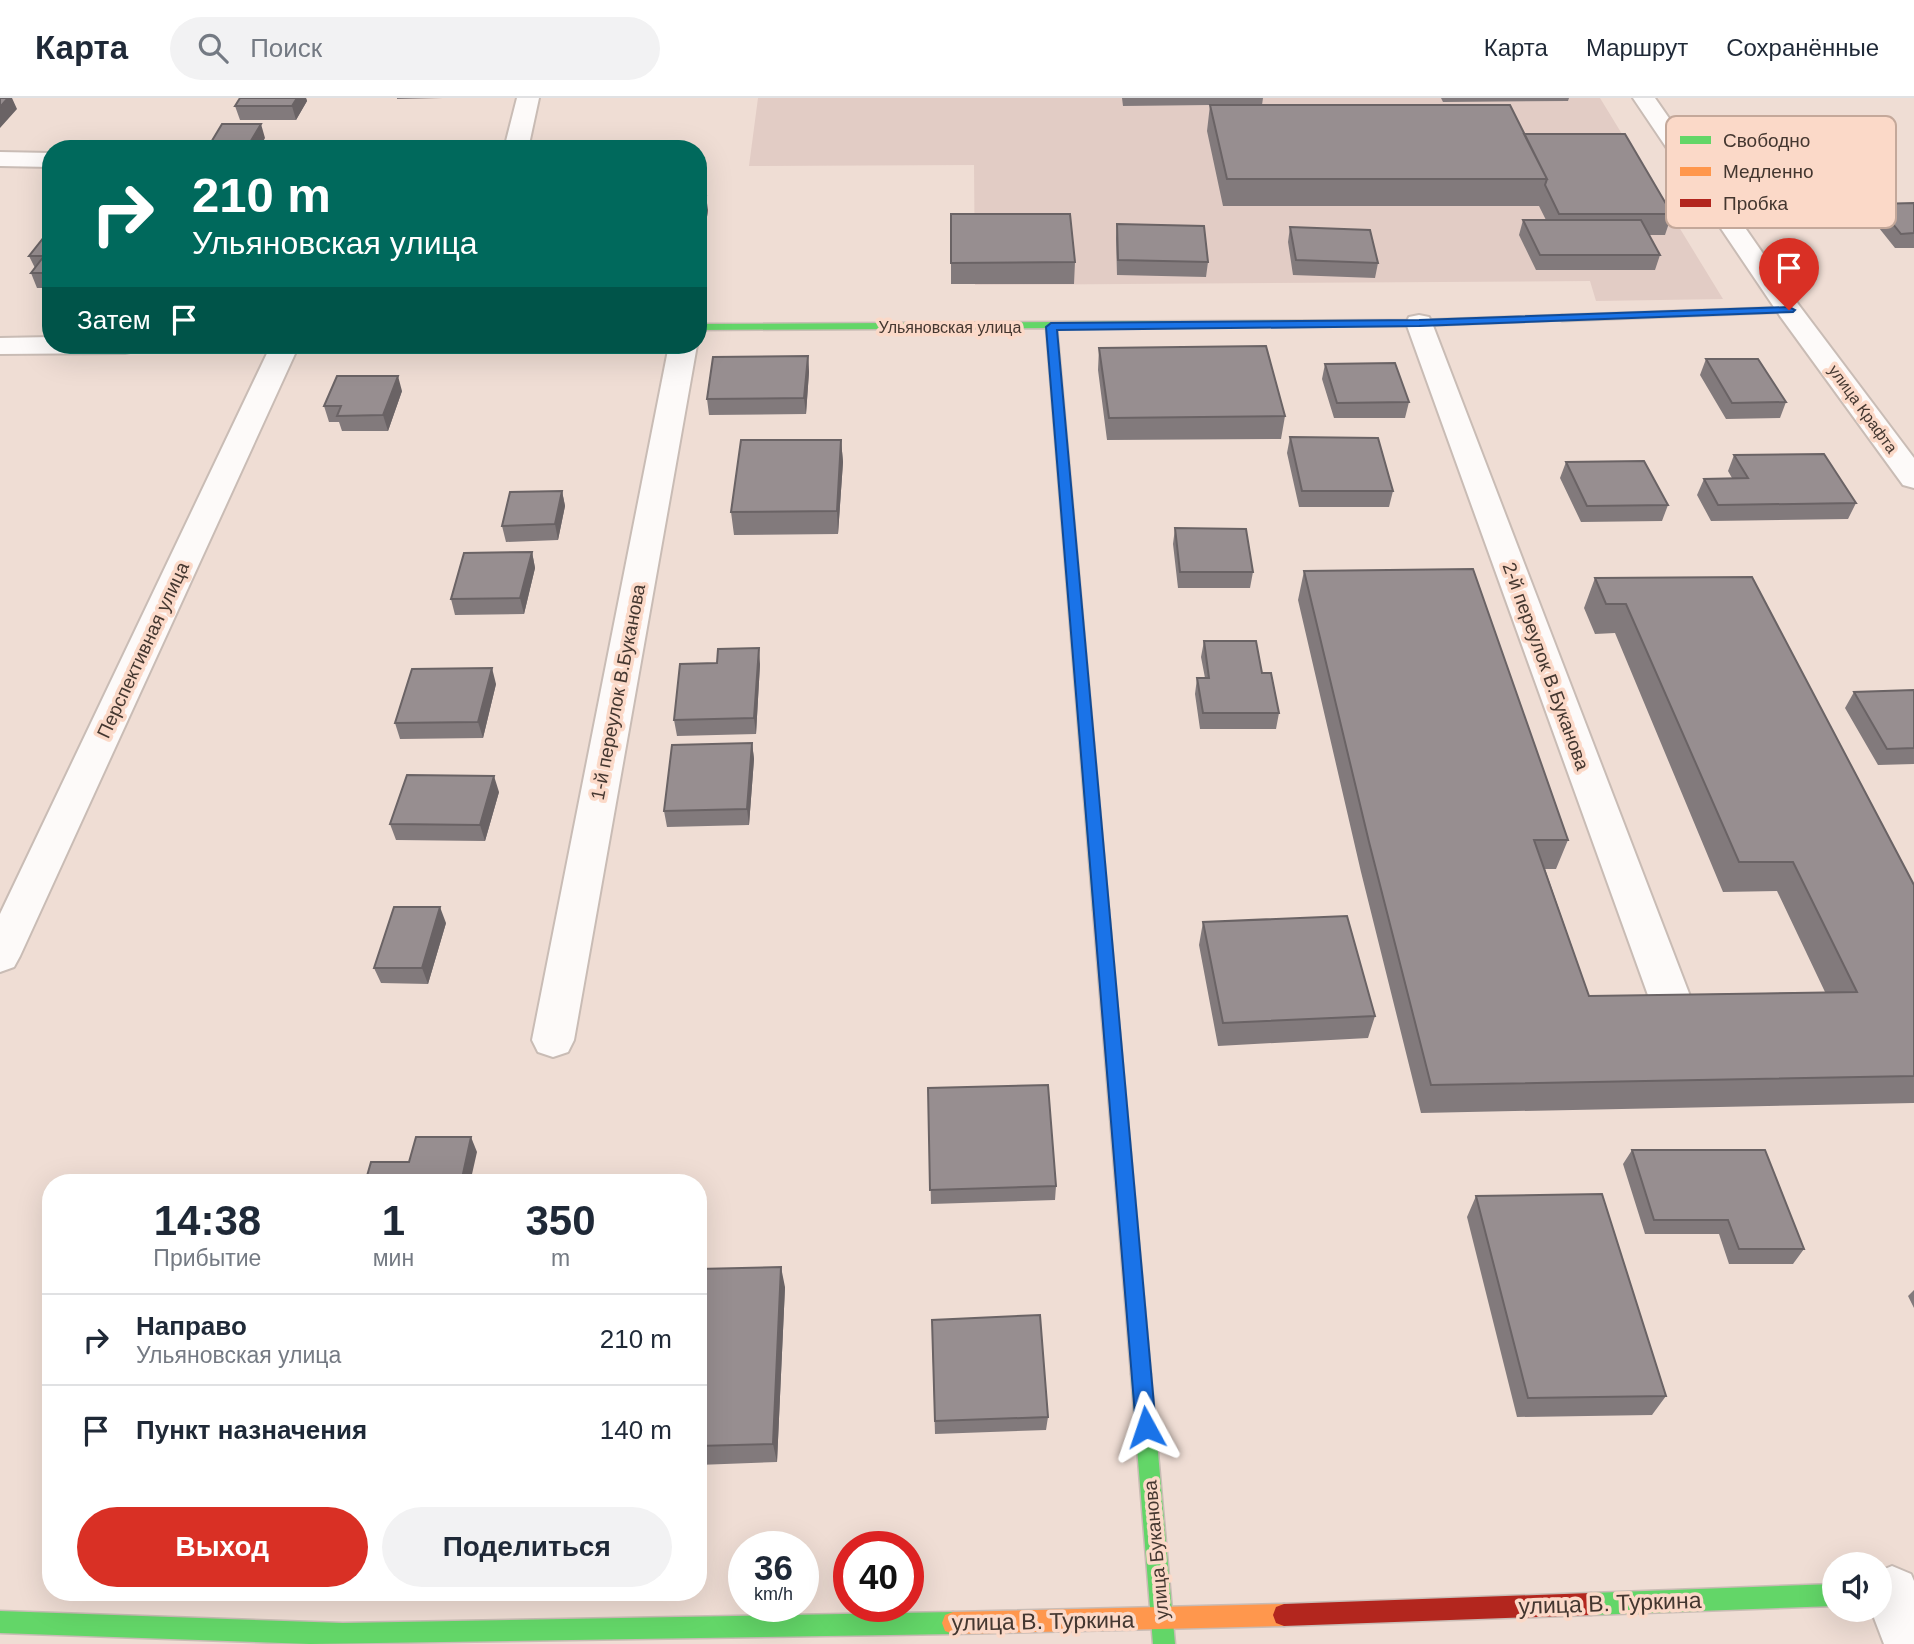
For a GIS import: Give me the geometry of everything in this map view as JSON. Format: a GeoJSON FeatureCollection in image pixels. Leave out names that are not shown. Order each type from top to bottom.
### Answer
{"type":"FeatureCollection","features":[{"type":"Feature","properties":{"kind":"street"},"geometry":{"type":"LineString","coordinates":[[518,140],[528,98]]}},
{"type":"Feature","properties":{"kind":"street","name":"улица Крафта"},"geometry":{"type":"LineString","coordinates":[[1644,98],[1666,130]]}},
{"type":"Feature","properties":{"kind":"street"},"geometry":{"type":"LineString","coordinates":[[0,159],[42,160]]}},
{"type":"Feature","properties":{"kind":"street","name":"улица Крафта"},"geometry":{"type":"LineString","coordinates":[[1733,228],[1789,310],[1914,479]]}},
{"type":"Feature","properties":{"kind":"street","name":"Ульяновская улица"},"geometry":{"type":"LineString","coordinates":[[707,327],[1419,323],[1789,310]]}},
{"type":"Feature","properties":{"kind":"street","name":"2-й переулок В.Буканова"},"geometry":{"type":"LineString","coordinates":[[1419,323],[1674,1009]]}},
{"type":"Feature","properties":{"kind":"street","name":"улица Буканова"},"geometry":{"type":"LineString","coordinates":[[1051,327],[1164,1644]]}},
{"type":"Feature","properties":{"kind":"street"},"geometry":{"type":"LineString","coordinates":[[0,346],[42,346]]}},
{"type":"Feature","properties":{"kind":"street","name":"Перспективная улица"},"geometry":{"type":"LineString","coordinates":[[5,936],[281,354]]}},
{"type":"Feature","properties":{"kind":"street","name":"1-й переулок В.Буканова"},"geometry":{"type":"LineString","coordinates":[[553,1040],[681,354]]}},
{"type":"Feature","properties":{"kind":"street"},"geometry":{"type":"LineString","coordinates":[[1895,1593],[1911,1644]]}},
{"type":"Feature","properties":{"kind":"street","name":"улица В. Туркина"},"geometry":{"type":"LineString","coordinates":[[0,1622],[342,1639],[1163,1619],[1822,1595]]}},
{"type":"Feature","properties":{"kind":"shaded area"},"geometry":{"type":"Polygon","coordinates":[[[758,98],[1600,98],[1666,206],[1666,228],[1680,228],[1723,299],[1596,301],[1590,281],[975,285],[974,165],[749,166],[758,98]]]}},
{"type":"Feature","properties":{"kind":"building"},"geometry":{"type":"Polygon","coordinates":[[[0,98],[8,98],[0,107],[0,98]]]}},
{"type":"Feature","properties":{"kind":"building"},"geometry":{"type":"Polygon","coordinates":[[[240,98],[297,98],[292,106],[235,106],[240,98]]]}},
{"type":"Feature","properties":{"kind":"building"},"geometry":{"type":"Polygon","coordinates":[[[1210,105],[1510,105],[1547,179],[1227,179],[1210,105]]]}},
{"type":"Feature","properties":{"kind":"building"},"geometry":{"type":"Polygon","coordinates":[[[222,124],[261,124],[251,140],[212,140],[222,124]]]}},
{"type":"Feature","properties":{"kind":"building"},"geometry":{"type":"Polygon","coordinates":[[[1524,134],[1625,134],[1666,204],[1666,214],[1559,214],[1545,185],[1547,179],[1524,134]]]}},
{"type":"Feature","properties":{"kind":"building"},"geometry":{"type":"Polygon","coordinates":[[[1896,203],[1914,203],[1914,233],[1901,234],[1896,228],[1896,203]]]}},
{"type":"Feature","properties":{"kind":"building"},"geometry":{"type":"Polygon","coordinates":[[[951,214],[1070,214],[1075,262],[951,263],[951,214]]]}},
{"type":"Feature","properties":{"kind":"building"},"geometry":{"type":"Polygon","coordinates":[[[1523,220],[1641,220],[1660,255],[1540,255],[1523,220]]]}},
{"type":"Feature","properties":{"kind":"building"},"geometry":{"type":"Polygon","coordinates":[[[1117,224],[1204,226],[1208,262],[1118,260],[1117,224]]]}},
{"type":"Feature","properties":{"kind":"building"},"geometry":{"type":"Polygon","coordinates":[[[1290,227],[1370,230],[1378,263],[1296,260],[1290,227]]]}},
{"type":"Feature","properties":{"kind":"building"},"geometry":{"type":"Polygon","coordinates":[[[42,240],[42,256],[29,256],[42,240]]]}},
{"type":"Feature","properties":{"kind":"building"},"geometry":{"type":"Polygon","coordinates":[[[42,259],[42,273],[31,273],[42,259]]]}},
{"type":"Feature","properties":{"kind":"building"},"geometry":{"type":"Polygon","coordinates":[[[1266,346],[1285,416],[1109,418],[1099,348],[1266,346]]]}},
{"type":"Feature","properties":{"kind":"building"},"geometry":{"type":"Polygon","coordinates":[[[808,356],[804,398],[707,399],[713,357],[808,356]]]}},
{"type":"Feature","properties":{"kind":"building"},"geometry":{"type":"Polygon","coordinates":[[[1706,359],[1758,359],[1786,402],[1732,403],[1706,359]]]}},
{"type":"Feature","properties":{"kind":"building"},"geometry":{"type":"Polygon","coordinates":[[[1395,363],[1409,402],[1337,403],[1325,364],[1395,363]]]}},
{"type":"Feature","properties":{"kind":"building"},"geometry":{"type":"Polygon","coordinates":[[[337,376],[398,376],[383,415],[337,416],[341,406],[324,406],[337,376]]]}},
{"type":"Feature","properties":{"kind":"building"},"geometry":{"type":"Polygon","coordinates":[[[1290,437],[1378,438],[1393,491],[1302,491],[1290,437]]]}},
{"type":"Feature","properties":{"kind":"building"},"geometry":{"type":"Polygon","coordinates":[[[741,440],[841,440],[837,511],[731,512],[741,440]]]}},
{"type":"Feature","properties":{"kind":"building"},"geometry":{"type":"Polygon","coordinates":[[[1824,454],[1856,503],[1718,505],[1704,479],[1748,478],[1734,455],[1824,454]]]}},
{"type":"Feature","properties":{"kind":"building"},"geometry":{"type":"Polygon","coordinates":[[[1644,461],[1668,505],[1587,506],[1566,462],[1644,461]]]}},
{"type":"Feature","properties":{"kind":"building"},"geometry":{"type":"Polygon","coordinates":[[[562,491],[555,524],[502,526],[510,492],[562,491]]]}},
{"type":"Feature","properties":{"kind":"building"},"geometry":{"type":"Polygon","coordinates":[[[1175,528],[1246,529],[1253,572],[1180,572],[1175,528]]]}},
{"type":"Feature","properties":{"kind":"building"},"geometry":{"type":"Polygon","coordinates":[[[532,552],[520,598],[451,599],[464,553],[532,552]]]}},
{"type":"Feature","properties":{"kind":"building"},"geometry":{"type":"Polygon","coordinates":[[[1473,569],[1568,840],[1534,840],[1589,996],[1857,992],[1793,862],[1739,862],[1626,604],[1606,604],[1595,578],[1752,577],[1914,885],[1914,1076],[1431,1085],[1304,571],[1473,569]]]}},
{"type":"Feature","properties":{"kind":"building"},"geometry":{"type":"Polygon","coordinates":[[[1204,641],[1256,641],[1262,673],[1271,673],[1279,713],[1203,713],[1197,678],[1209,678],[1204,641]]]}},
{"type":"Feature","properties":{"kind":"building"},"geometry":{"type":"Polygon","coordinates":[[[759,648],[754,718],[674,720],[680,664],[717,663],[718,649],[759,648]]]}},
{"type":"Feature","properties":{"kind":"building"},"geometry":{"type":"Polygon","coordinates":[[[492,668],[478,722],[395,723],[412,669],[492,668]]]}},
{"type":"Feature","properties":{"kind":"building"},"geometry":{"type":"Polygon","coordinates":[[[1914,690],[1914,748],[1887,749],[1854,692],[1914,690]]]}},
{"type":"Feature","properties":{"kind":"building"},"geometry":{"type":"Polygon","coordinates":[[[752,743],[747,809],[664,811],[672,745],[752,743]]]}},
{"type":"Feature","properties":{"kind":"building"},"geometry":{"type":"Polygon","coordinates":[[[407,775],[494,776],[480,825],[390,824],[407,775]]]}},
{"type":"Feature","properties":{"kind":"building"},"geometry":{"type":"Polygon","coordinates":[[[394,907],[440,907],[422,968],[374,968],[394,907]]]}},
{"type":"Feature","properties":{"kind":"building"},"geometry":{"type":"Polygon","coordinates":[[[1347,916],[1375,1016],[1223,1023],[1203,922],[1347,916]]]}},
{"type":"Feature","properties":{"kind":"building"},"geometry":{"type":"Polygon","coordinates":[[[1048,1085],[1056,1186],[930,1190],[928,1088],[1048,1085]]]}},
{"type":"Feature","properties":{"kind":"building"},"geometry":{"type":"Polygon","coordinates":[[[416,1137],[471,1137],[463,1174],[368,1174],[371,1162],[409,1162],[416,1137]]]}},
{"type":"Feature","properties":{"kind":"building"},"geometry":{"type":"Polygon","coordinates":[[[1632,1150],[1765,1150],[1804,1249],[1739,1249],[1728,1220],[1654,1220],[1632,1150]]]}},
{"type":"Feature","properties":{"kind":"building"},"geometry":{"type":"Polygon","coordinates":[[[1602,1194],[1666,1396],[1528,1398],[1476,1196],[1602,1194]]]}},
{"type":"Feature","properties":{"kind":"building"},"geometry":{"type":"Polygon","coordinates":[[[781,1267],[773,1444],[707,1446],[707,1269],[781,1267]]]}},
{"type":"Feature","properties":{"kind":"building"},"geometry":{"type":"Polygon","coordinates":[[[1040,1315],[1048,1417],[935,1421],[932,1320],[1040,1315]]]}},
{"type":"Feature","properties":{"kind":"traffic: fast"},"geometry":{"type":"LineString","coordinates":[[707,327],[1419,323],[1562,318]]}},
{"type":"Feature","properties":{"kind":"traffic: fast"},"geometry":{"type":"LineString","coordinates":[[1051,327],[1101,910]]}},
{"type":"Feature","properties":{"kind":"traffic: fast"},"geometry":{"type":"LineString","coordinates":[[1141,1374],[1164,1644]]}},
{"type":"Feature","properties":{"kind":"traffic: fast"},"geometry":{"type":"LineString","coordinates":[[1591,1604],[1822,1595]]}},
{"type":"Feature","properties":{"kind":"traffic: fast"},"geometry":{"type":"LineString","coordinates":[[0,1622],[343,1634],[953,1623]]}},
{"type":"Feature","properties":{"kind":"traffic: slow"},"geometry":{"type":"LineString","coordinates":[[1562,318],[1789,310]]}},
{"type":"Feature","properties":{"kind":"traffic: slow"},"geometry":{"type":"LineString","coordinates":[[1101,910],[1141,1374]]}},
{"type":"Feature","properties":{"kind":"traffic: slow"},"geometry":{"type":"LineString","coordinates":[[953,1623],[1284,1615]]}},
{"type":"Feature","properties":{"kind":"traffic: jam"},"geometry":{"type":"LineString","coordinates":[[1284,1615],[1591,1604]]}},
{"type":"Feature","properties":{"kind":"route"},"geometry":{"type":"LineString","coordinates":[[1146,1427],[1051,327],[1419,323],[1789,310]]}}]}
